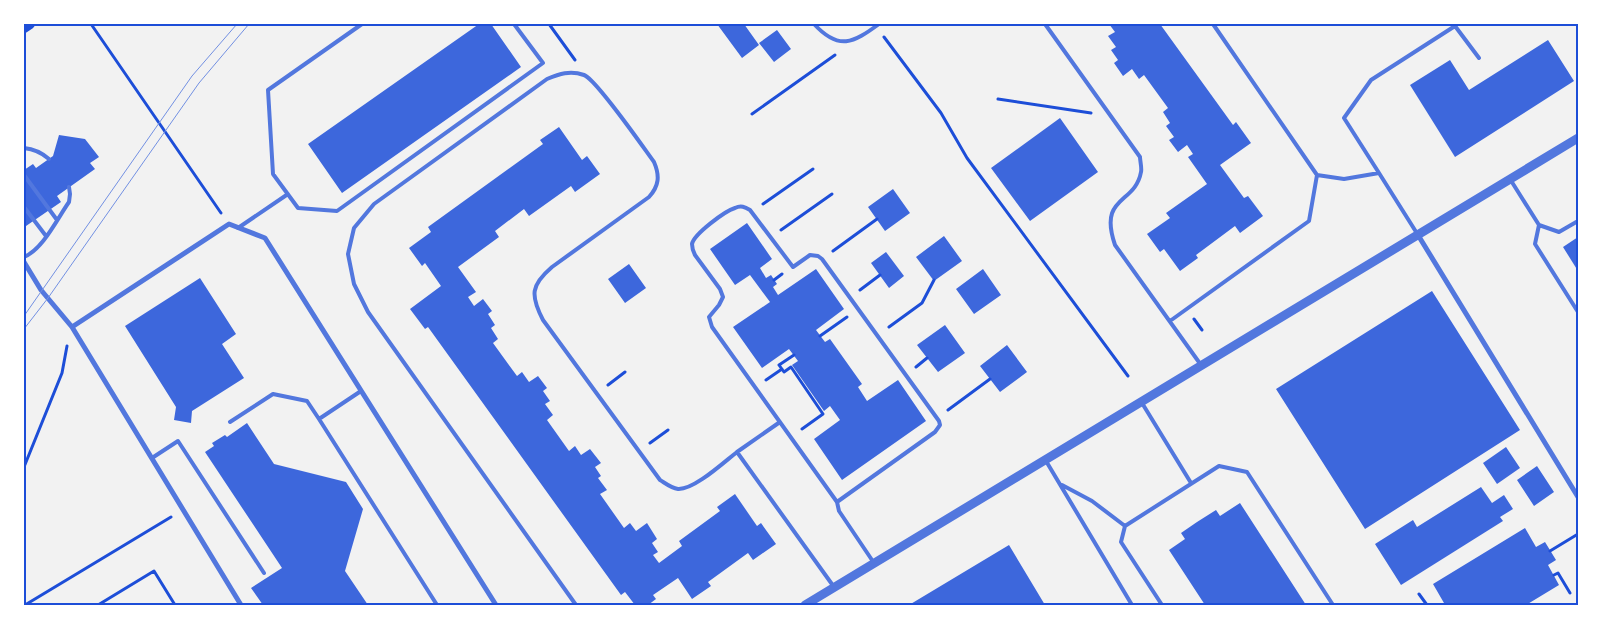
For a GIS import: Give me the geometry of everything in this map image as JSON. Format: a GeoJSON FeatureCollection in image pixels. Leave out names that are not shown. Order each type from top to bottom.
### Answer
{"type":"FeatureCollection","features":[{"type":"Feature","properties":{"kind":"main road"},"geometry":{"type":"LineString","coordinates":[[24,28],[30,24]]}},
{"type":"Feature","properties":{"kind":"street"},"geometry":{"type":"LineString","coordinates":[[805,605],[1578,138]]}},
{"type":"Feature","properties":{"kind":"street"},"geometry":{"type":"LineString","coordinates":[[72,328],[229,224],[264,238],[496,605]]}},
{"type":"Feature","properties":{"kind":"street"},"geometry":{"type":"LineString","coordinates":[[1418,235],[1578,497]]}},
{"type":"Feature","properties":{"kind":"street"},"geometry":{"type":"LineString","coordinates":[[24,262],[41,290],[72,328],[242,605]]}},
{"type":"Feature","properties":{"kind":"lane"},"geometry":{"type":"LineString","coordinates":[[362,24],[268,90],[273,174],[298,208],[338,211],[543,63],[514,24]]}},
{"type":"Feature","properties":{"kind":"lane"},"geometry":{"type":"LineString","coordinates":[[814,24],[825,35],[839,41],[854,41],[878,25]]}},
{"type":"Feature","properties":{"kind":"lane"},"geometry":{"type":"LineString","coordinates":[[1045,24],[1140,157],[1141,172],[1136,186],[1114,209],[1110,221],[1111,233],[1115,245],[1201,365]]}},
{"type":"Feature","properties":{"kind":"lane"},"geometry":{"type":"LineString","coordinates":[[1170,321],[1309,221],[1317,175],[1213,24]]}},
{"type":"Feature","properties":{"kind":"lane"},"geometry":{"type":"LineString","coordinates":[[1418,235],[1344,118],[1371,80],[1455,26],[1479,58]]}},
{"type":"Feature","properties":{"kind":"lane"},"geometry":{"type":"LineString","coordinates":[[576,605],[368,312],[354,284],[348,254],[354,228],[374,204],[547,79],[560,73],[574,72],[586,76],[598,88],[654,162],[659,180],[656,190],[649,197],[552,267],[540,278],[535,290],[535,304],[543,320],[660,480],[668,486],[677,489],[687,487],[696,482],[780,422]]}},
{"type":"Feature","properties":{"kind":"lane"},"geometry":{"type":"LineString","coordinates":[[24,148],[42,152],[49,159]]}},
{"type":"Feature","properties":{"kind":"lane"},"geometry":{"type":"LineString","coordinates":[[1317,175],[1344,179],[1379,173]]}},
{"type":"Feature","properties":{"kind":"lane"},"geometry":{"type":"LineString","coordinates":[[24,174],[57,220]]}},
{"type":"Feature","properties":{"kind":"lane"},"geometry":{"type":"LineString","coordinates":[[1510,179],[1540,225],[1560,232],[1578,220]]}},
{"type":"Feature","properties":{"kind":"lane"},"geometry":{"type":"LineString","coordinates":[[24,256],[32,253],[57,220],[68,202],[69,187]]}},
{"type":"Feature","properties":{"kind":"lane"},"geometry":{"type":"LineString","coordinates":[[238,228],[288,194]]}},
{"type":"Feature","properties":{"kind":"lane"},"geometry":{"type":"LineString","coordinates":[[837,502],[935,432],[940,425],[938,418],[822,259],[818,256],[810,255],[793,266],[753,212],[743,206],[735,207],[694,238],[692,249],[723,297],[709,317],[712,327],[837,502],[839,510],[874,563]]}},
{"type":"Feature","properties":{"kind":"lane"},"geometry":{"type":"LineString","coordinates":[[24,207],[46,236]]}},
{"type":"Feature","properties":{"kind":"lane"},"geometry":{"type":"LineString","coordinates":[[1540,225],[1535,244],[1578,312]]}},
{"type":"Feature","properties":{"kind":"lane"},"geometry":{"type":"LineString","coordinates":[[319,419],[362,392]]}},
{"type":"Feature","properties":{"kind":"lane"},"geometry":{"type":"LineString","coordinates":[[230,422],[273,394],[307,401],[438,605]]}},
{"type":"Feature","properties":{"kind":"lane"},"geometry":{"type":"LineString","coordinates":[[1140,401],[1191,483]]}},
{"type":"Feature","properties":{"kind":"lane"},"geometry":{"type":"LineString","coordinates":[[152,458],[178,441],[264,573]]}},
{"type":"Feature","properties":{"kind":"lane"},"geometry":{"type":"LineString","coordinates":[[737,452],[834,587]]}},
{"type":"Feature","properties":{"kind":"lane"},"geometry":{"type":"LineString","coordinates":[[1045,459],[1132,605]]}},
{"type":"Feature","properties":{"kind":"lane"},"geometry":{"type":"LineString","coordinates":[[1162,605],[1121,542],[1125,526],[1219,466],[1247,472],[1333,605]]}},
{"type":"Feature","properties":{"kind":"lane"},"geometry":{"type":"LineString","coordinates":[[1060,484],[1092,501],[1125,526]]}},
{"type":"Feature","properties":{"kind":"path"},"geometry":{"type":"LineString","coordinates":[[90,24],[229,224]]}},
{"type":"Feature","properties":{"kind":"path"},"geometry":{"type":"LineString","coordinates":[[549,24],[586,76]]}},
{"type":"Feature","properties":{"kind":"path"},"geometry":{"type":"LineString","coordinates":[[878,25],[942,113],[967,158],[1128,376]]}},
{"type":"Feature","properties":{"kind":"path"},"geometry":{"type":"LineString","coordinates":[[752,114],[854,41]]}},
{"type":"Feature","properties":{"kind":"path"},"geometry":{"type":"LineString","coordinates":[[998,99],[1111,116]]}},
{"type":"Feature","properties":{"kind":"path"},"geometry":{"type":"LineString","coordinates":[[753,212],[813,168]]}},
{"type":"Feature","properties":{"kind":"path"},"geometry":{"type":"LineString","coordinates":[[772,237],[832,194]]}},
{"type":"Feature","properties":{"kind":"path"},"geometry":{"type":"LineString","coordinates":[[822,259],[877,219]]}},
{"type":"Feature","properties":{"kind":"path"},"geometry":{"type":"LineString","coordinates":[[850,298],[880,275]]}},
{"type":"Feature","properties":{"kind":"path"},"geometry":{"type":"LineString","coordinates":[[877,336],[922,304],[934,280]]}},
{"type":"Feature","properties":{"kind":"path"},"geometry":{"type":"LineString","coordinates":[[820,336],[858,309]]}},
{"type":"Feature","properties":{"kind":"path"},"geometry":{"type":"LineString","coordinates":[[24,467],[62,373],[67,345]]}},
{"type":"Feature","properties":{"kind":"path"},"geometry":{"type":"LineString","coordinates":[[790,437],[823,414],[815,399],[790,367],[784,372],[779,365],[794,355]]}},
{"type":"Feature","properties":{"kind":"path"},"geometry":{"type":"LineString","coordinates":[[597,393],[625,372]]}},
{"type":"Feature","properties":{"kind":"path"},"geometry":{"type":"LineString","coordinates":[[938,418],[990,379]]}},
{"type":"Feature","properties":{"kind":"path"},"geometry":{"type":"LineString","coordinates":[[640,451],[668,430]]}},
{"type":"Feature","properties":{"kind":"path"},"geometry":{"type":"LineString","coordinates":[[25,605],[171,516]]}},
{"type":"Feature","properties":{"kind":"path"},"geometry":{"type":"LineString","coordinates":[[1550,551],[1578,534]]}},
{"type":"Feature","properties":{"kind":"path"},"geometry":{"type":"LineString","coordinates":[[98,605],[154,571],[175,605]]}},
{"type":"Feature","properties":{"kind":"path"},"geometry":{"type":"LineString","coordinates":[[1554,575],[1558,573],[1570,593]]}},
{"type":"Feature","properties":{"kind":"path"},"geometry":{"type":"LineString","coordinates":[[1420,594],[1427,605]]}},
{"type":"Feature","properties":{"kind":"building"},"geometry":{"type":"Polygon","coordinates":[[[479,24],[491,24],[521,67],[342,193],[308,144],[479,24]]]}},
{"type":"Feature","properties":{"kind":"building"},"geometry":{"type":"Polygon","coordinates":[[[717,24],[744,24],[759,45],[742,58],[717,24]]]}},
{"type":"Feature","properties":{"kind":"building"},"geometry":{"type":"Polygon","coordinates":[[[1109,24],[1160,24],[1233,125],[1236,122],[1251,143],[1220,165],[1244,198],[1248,196],[1263,216],[1240,233],[1235,226],[1196,255],[1198,258],[1180,271],[1164,249],[1160,252],[1147,234],[1170,218],[1166,213],[1207,184],[1188,157],[1193,154],[1187,145],[1178,152],[1169,140],[1174,137],[1166,126],[1170,123],[1163,112],[1168,108],[1144,75],[1139,79],[1132,69],[1123,76],[1114,63],[1118,60],[1111,50],[1116,47],[1108,36],[1115,32],[1109,24]]]}},
{"type":"Feature","properties":{"kind":"building"},"geometry":{"type":"Polygon","coordinates":[[[777,30],[791,49],[774,62],[759,43],[777,30]]]}},
{"type":"Feature","properties":{"kind":"building"},"geometry":{"type":"Polygon","coordinates":[[[1548,40],[1574,81],[1455,157],[1410,85],[1450,60],[1469,90],[1548,40]]]}},
{"type":"Feature","properties":{"kind":"building"},"geometry":{"type":"Polygon","coordinates":[[[1060,118],[1098,172],[1030,221],[991,168],[1060,118]]]}},
{"type":"Feature","properties":{"kind":"building"},"geometry":{"type":"Polygon","coordinates":[[[559,127],[582,160],[587,156],[600,174],[575,192],[571,186],[529,216],[524,209],[495,231],[499,237],[458,267],[476,292],[468,297],[474,306],[483,299],[492,311],[488,314],[495,325],[491,328],[498,339],[493,343],[517,376],[522,372],[529,382],[538,376],[547,388],[543,391],[550,401],[545,404],[553,415],[547,420],[569,451],[575,446],[581,455],[590,449],[601,463],[595,467],[601,476],[598,478],[607,490],[600,494],[624,528],[630,523],[636,531],[647,523],[657,539],[652,543],[658,552],[653,555],[659,563],[682,546],[679,541],[720,511],[717,507],[735,494],[757,526],[761,523],[776,544],[753,560],[748,553],[708,582],[711,586],[692,599],[678,578],[653,595],[656,599],[648,605],[635,605],[625,592],[621,595],[428,327],[425,329],[410,309],[441,286],[425,263],[422,266],[409,248],[431,232],[428,227],[543,144],[540,140],[559,127]]]}},
{"type":"Feature","properties":{"kind":"building"},"geometry":{"type":"Polygon","coordinates":[[[59,135],[85,139],[99,157],[90,163],[95,169],[57,196],[61,202],[26,226],[24,224],[24,170],[33,164],[36,168],[53,156],[59,135]]]}},
{"type":"Feature","properties":{"kind":"building"},"geometry":{"type":"Polygon","coordinates":[[[893,189],[910,213],[885,231],[868,207],[893,189]]]}},
{"type":"Feature","properties":{"kind":"building"},"geometry":{"type":"Polygon","coordinates":[[[747,223],[772,259],[760,268],[766,278],[771,275],[777,284],[773,287],[778,295],[816,269],[844,309],[816,330],[825,342],[830,339],[862,384],[858,387],[867,401],[898,380],[926,421],[842,480],[814,439],[840,420],[830,406],[824,411],[792,365],[798,361],[789,349],[762,368],[733,327],[770,302],[750,275],[735,285],[710,249],[747,223]]]}},
{"type":"Feature","properties":{"kind":"building"},"geometry":{"type":"Polygon","coordinates":[[[944,236],[962,261],[934,281],[916,257],[944,236]]]}},
{"type":"Feature","properties":{"kind":"building"},"geometry":{"type":"Polygon","coordinates":[[[1578,237],[1578,271],[1563,247],[1578,237]]]}},
{"type":"Feature","properties":{"kind":"building"},"geometry":{"type":"Polygon","coordinates":[[[886,252],[904,276],[889,288],[871,263],[886,252]]]}},
{"type":"Feature","properties":{"kind":"building"},"geometry":{"type":"Polygon","coordinates":[[[629,264],[646,288],[625,303],[608,279],[629,264]]]}},
{"type":"Feature","properties":{"kind":"building"},"geometry":{"type":"Polygon","coordinates":[[[983,269],[1001,295],[974,314],[956,289],[983,269]]]}},
{"type":"Feature","properties":{"kind":"building"},"geometry":{"type":"Polygon","coordinates":[[[200,278],[236,334],[222,344],[244,378],[192,411],[191,423],[174,420],[176,407],[125,326],[200,278]]]}},
{"type":"Feature","properties":{"kind":"building"},"geometry":{"type":"Polygon","coordinates":[[[1432,291],[1520,430],[1365,529],[1276,389],[1432,291]]]}},
{"type":"Feature","properties":{"kind":"building"},"geometry":{"type":"Polygon","coordinates":[[[945,325],[965,353],[938,372],[917,345],[945,325]]]}},
{"type":"Feature","properties":{"kind":"building"},"geometry":{"type":"Polygon","coordinates":[[[1007,345],[1027,372],[1000,392],[980,366],[1007,345]]]}},
{"type":"Feature","properties":{"kind":"building"},"geometry":{"type":"Polygon","coordinates":[[[247,423],[274,464],[346,482],[363,509],[345,571],[368,605],[263,605],[251,588],[282,568],[205,452],[214,446],[212,443],[225,435],[227,437],[247,423]]]}},
{"type":"Feature","properties":{"kind":"building"},"geometry":{"type":"Polygon","coordinates":[[[1506,447],[1520,468],[1497,484],[1483,463],[1506,447]]]}},
{"type":"Feature","properties":{"kind":"building"},"geometry":{"type":"Polygon","coordinates":[[[1537,466],[1554,492],[1534,506],[1517,480],[1537,466]]]}},
{"type":"Feature","properties":{"kind":"building"},"geometry":{"type":"Polygon","coordinates":[[[1481,487],[1492,503],[1504,495],[1513,509],[1500,517],[1503,521],[1401,585],[1375,544],[1413,520],[1417,527],[1481,487]]]}},
{"type":"Feature","properties":{"kind":"building"},"geometry":{"type":"Polygon","coordinates":[[[1240,503],[1306,605],[1205,605],[1169,550],[1185,539],[1181,533],[1197,522],[1216,510],[1220,516],[1240,503]]]}},
{"type":"Feature","properties":{"kind":"building"},"geometry":{"type":"Polygon","coordinates":[[[1525,528],[1536,547],[1545,542],[1556,560],[1548,565],[1559,585],[1526,605],[1440,605],[1444,603],[1433,584],[1525,528]]]}},
{"type":"Feature","properties":{"kind":"building"},"geometry":{"type":"Polygon","coordinates":[[[1009,545],[1045,605],[909,605],[1009,545]]]}},
{"type":"Feature","properties":{"kind":"tram line"},"geometry":{"type":"LineString","coordinates":[[24,316],[192,76],[237,24]]}},
{"type":"Feature","properties":{"kind":"tram line"},"geometry":{"type":"LineString","coordinates":[[24,329],[48,298],[199,83],[249,24]]}}]}
